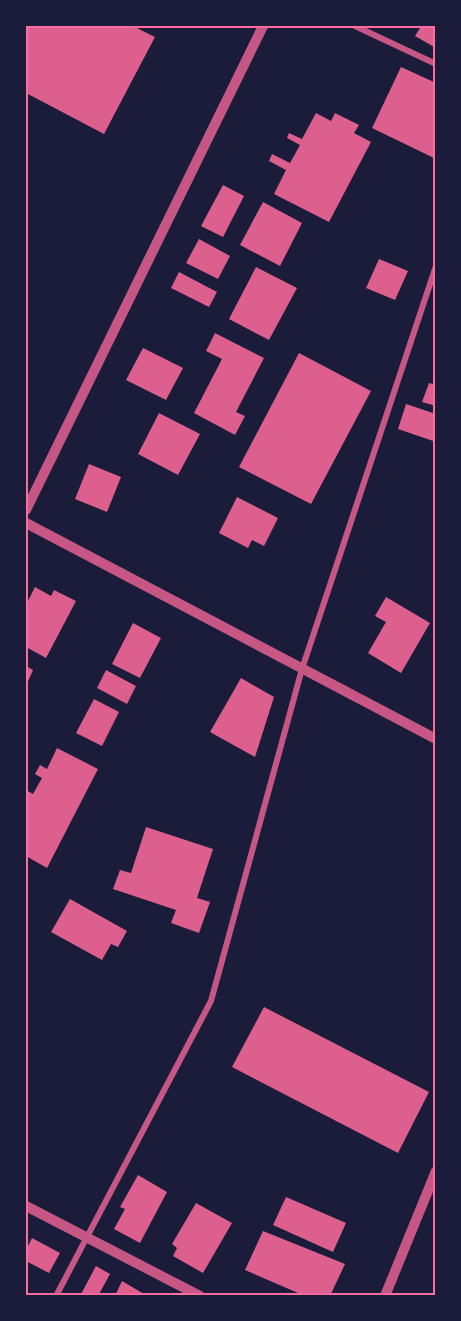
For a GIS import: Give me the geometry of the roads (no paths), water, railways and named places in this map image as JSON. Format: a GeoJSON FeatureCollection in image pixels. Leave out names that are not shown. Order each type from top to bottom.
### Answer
{"type":"FeatureCollection","features":[{"type":"Feature","properties":{"kind":"street"},"geometry":{"type":"LineString","coordinates":[[26,510],[263,26]]}},
{"type":"Feature","properties":{"kind":"street"},"geometry":{"type":"LineString","coordinates":[[355,26],[435,64]]}},
{"type":"Feature","properties":{"kind":"street"},"geometry":{"type":"LineString","coordinates":[[56,1296],[211,1002],[302,669],[435,266]]}},
{"type":"Feature","properties":{"kind":"street"},"geometry":{"type":"LineString","coordinates":[[26,523],[435,739]]}},
{"type":"Feature","properties":{"kind":"street"},"geometry":{"type":"LineString","coordinates":[[384,1296],[435,1171]]}},
{"type":"Feature","properties":{"kind":"street"},"geometry":{"type":"LineString","coordinates":[[26,1206],[200,1296]]}}]}
